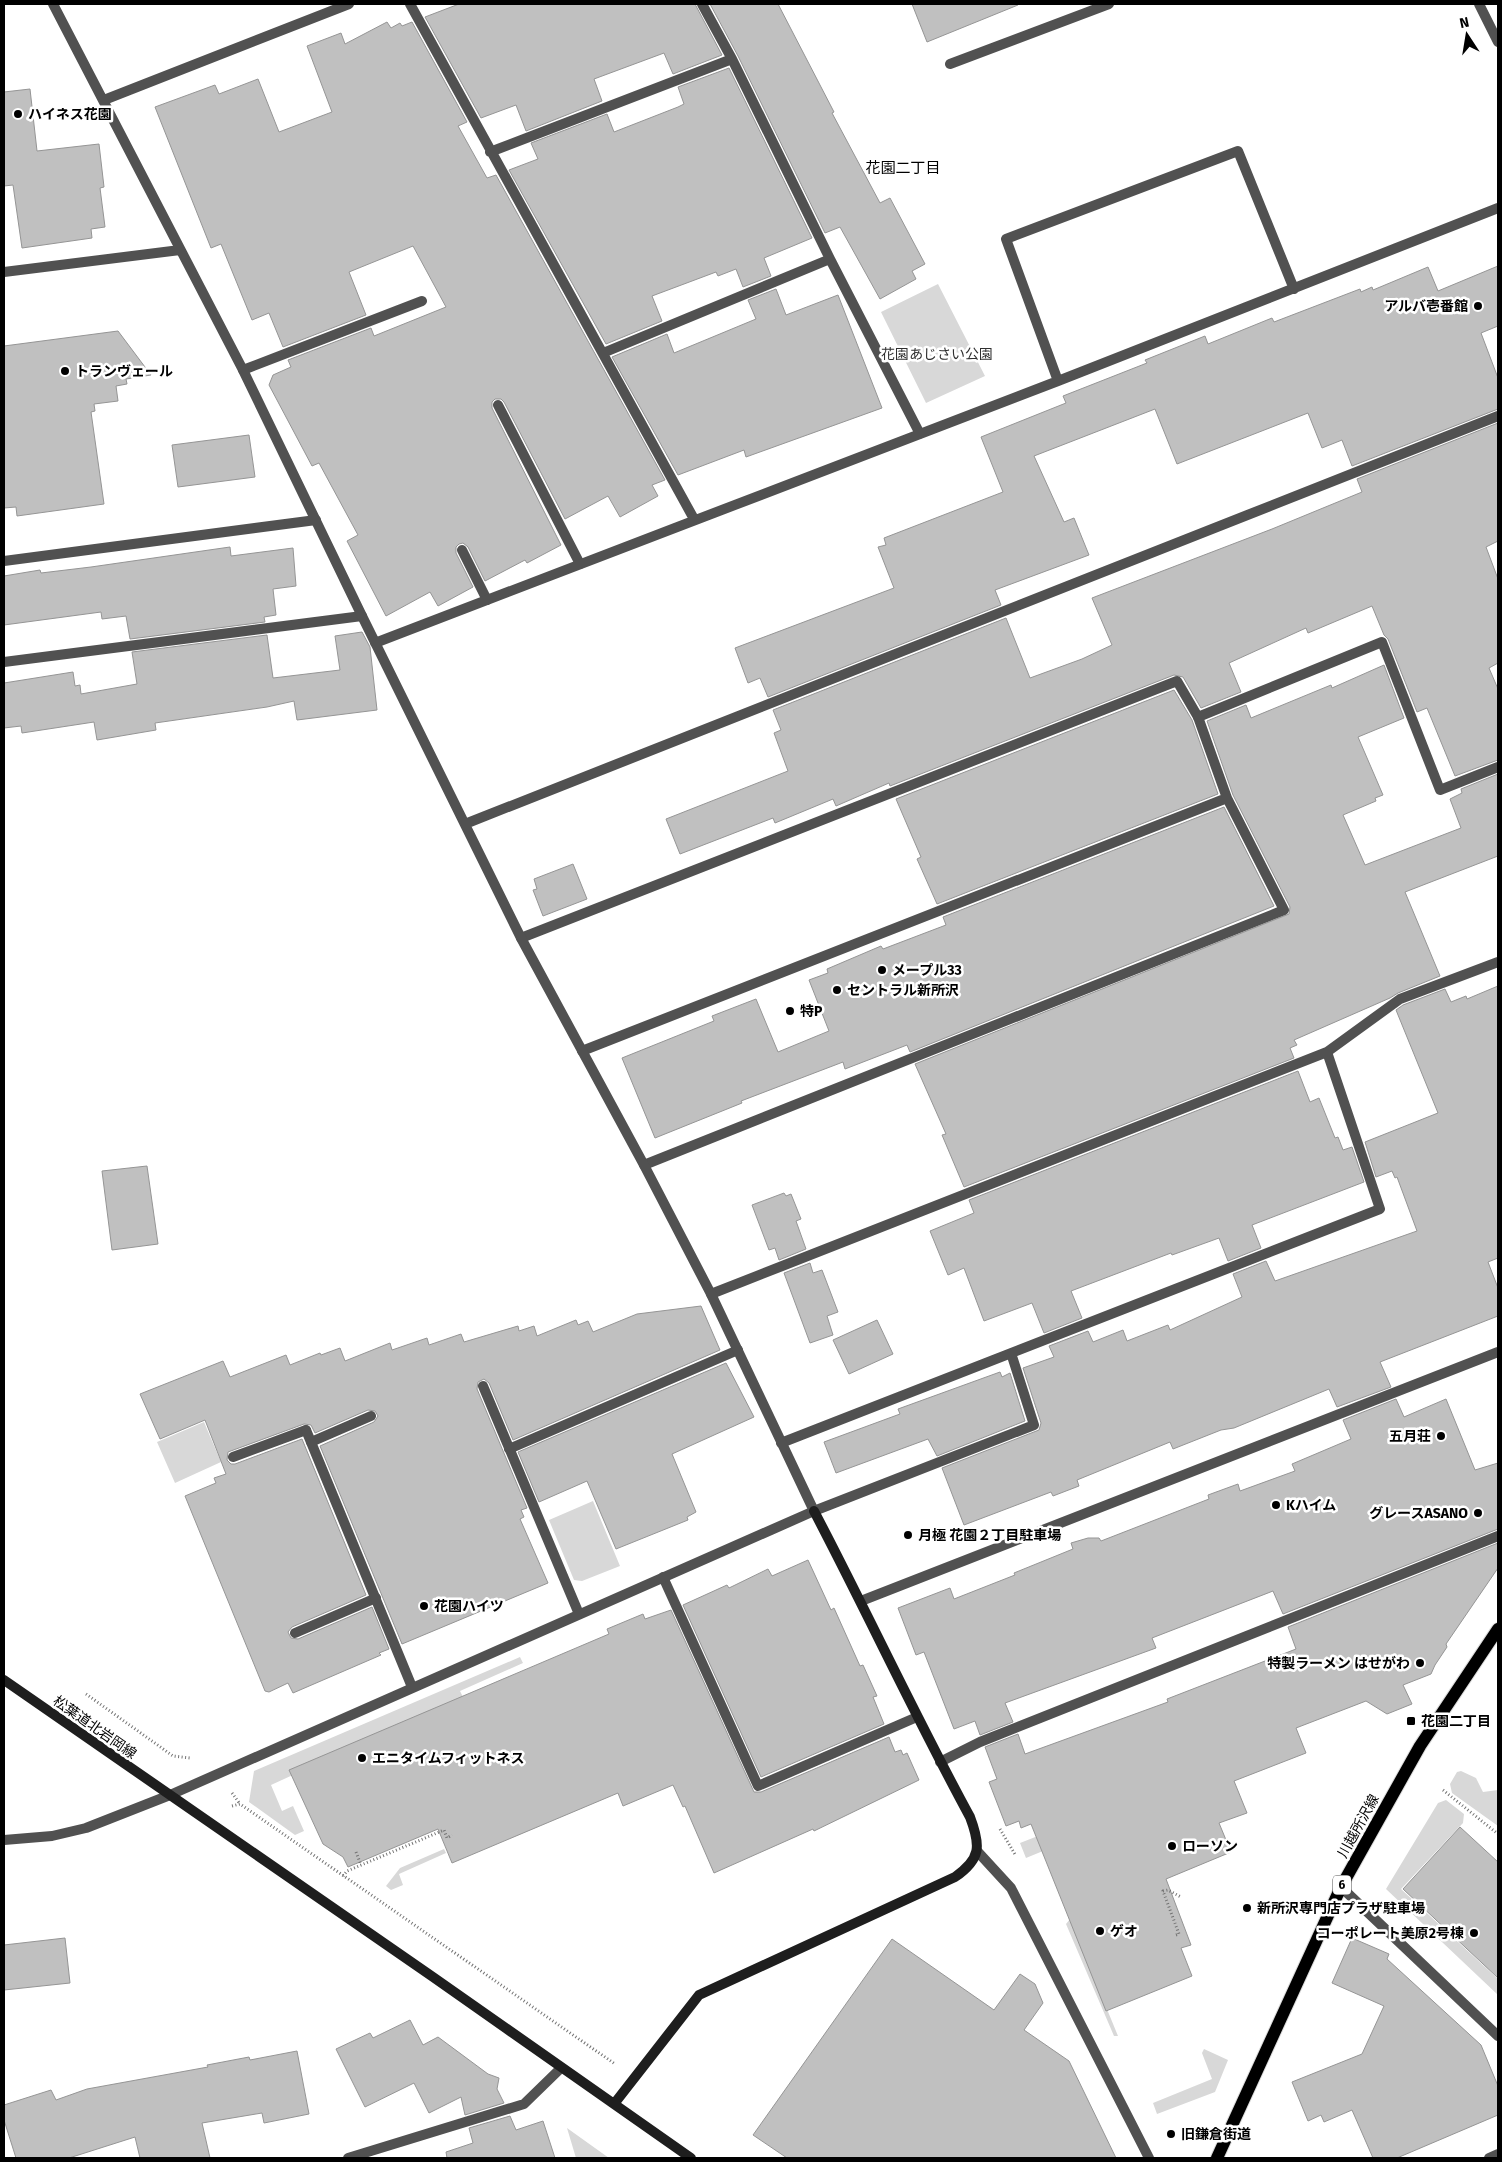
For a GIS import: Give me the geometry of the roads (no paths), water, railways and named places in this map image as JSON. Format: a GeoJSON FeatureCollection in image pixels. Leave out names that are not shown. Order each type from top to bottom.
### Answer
{"type":"FeatureCollection","features":[{"type":"Feature","properties":{"kind":"main road","name":"川越所沢線"},"geometry":{"type":"LineString","coordinates":[[1216,2158],[1341,1887],[1420,1746],[1494,1641],[1498,1630]]}},
{"type":"Feature","properties":{"kind":"street"},"geometry":{"type":"LineString","coordinates":[[53,4],[243,370],[375,643],[522,938],[711,1294],[814,1511],[861,1601],[917,1718],[976,1831],[977,1851],[974,1862],[955,1878],[699,1996],[614,2104]]}},
{"type":"Feature","properties":{"kind":"street"},"geometry":{"type":"LineString","coordinates":[[104,100],[349,4]]}},
{"type":"Feature","properties":{"kind":"street"},"geometry":{"type":"LineString","coordinates":[[410,4],[694,519]]}},
{"type":"Feature","properties":{"kind":"street"},"geometry":{"type":"LineString","coordinates":[[702,4],[920,434]]}},
{"type":"Feature","properties":{"kind":"street"},"geometry":{"type":"LineString","coordinates":[[950,64],[1109,4]]}},
{"type":"Feature","properties":{"kind":"street"},"geometry":{"type":"LineString","coordinates":[[1479,4],[1498,42]]}},
{"type":"Feature","properties":{"kind":"street"},"geometry":{"type":"LineString","coordinates":[[490,152],[732,60]]}},
{"type":"Feature","properties":{"kind":"street"},"geometry":{"type":"LineString","coordinates":[[1058,381],[1006,239],[1238,151],[1294,289]]}},
{"type":"Feature","properties":{"kind":"street"},"geometry":{"type":"LineString","coordinates":[[375,643],[694,519],[1058,381],[1498,208]]}},
{"type":"Feature","properties":{"kind":"street"},"geometry":{"type":"LineString","coordinates":[[4,272],[180,250]]}},
{"type":"Feature","properties":{"kind":"street"},"geometry":{"type":"LineString","coordinates":[[603,353],[830,259]]}},
{"type":"Feature","properties":{"kind":"street"},"geometry":{"type":"LineString","coordinates":[[243,370],[422,301]]}},
{"type":"Feature","properties":{"kind":"street"},"geometry":{"type":"LineString","coordinates":[[498,405],[580,564]]}},
{"type":"Feature","properties":{"kind":"street"},"geometry":{"type":"LineString","coordinates":[[466,824],[1498,416]]}},
{"type":"Feature","properties":{"kind":"street"},"geometry":{"type":"LineString","coordinates":[[4,561],[316,520]]}},
{"type":"Feature","properties":{"kind":"street"},"geometry":{"type":"LineString","coordinates":[[462,550],[488,600]]}},
{"type":"Feature","properties":{"kind":"street"},"geometry":{"type":"LineString","coordinates":[[4,662],[362,616]]}},
{"type":"Feature","properties":{"kind":"street"},"geometry":{"type":"LineString","coordinates":[[1198,717],[1382,642],[1440,790],[1498,767]]}},
{"type":"Feature","properties":{"kind":"street"},"geometry":{"type":"LineString","coordinates":[[522,938],[1177,681],[1198,717],[1227,798],[1284,910],[644,1165]]}},
{"type":"Feature","properties":{"kind":"street"},"geometry":{"type":"LineString","coordinates":[[582,1052],[1227,798]]}},
{"type":"Feature","properties":{"kind":"street"},"geometry":{"type":"LineString","coordinates":[[711,1294],[1327,1052],[1400,999],[1498,962]]}},
{"type":"Feature","properties":{"kind":"street"},"geometry":{"type":"LineString","coordinates":[[781,1443],[1380,1209],[1327,1052]]}},
{"type":"Feature","properties":{"kind":"street"},"geometry":{"type":"LineString","coordinates":[[509,1449],[738,1350]]}},
{"type":"Feature","properties":{"kind":"street"},"geometry":{"type":"LineString","coordinates":[[861,1601],[1498,1352]]}},
{"type":"Feature","properties":{"kind":"street"},"geometry":{"type":"LineString","coordinates":[[4,1840],[52,1836],[86,1828],[170,1795],[814,1511],[1034,1424],[1011,1353]]}},
{"type":"Feature","properties":{"kind":"street"},"geometry":{"type":"LineString","coordinates":[[483,1386],[579,1614]]}},
{"type":"Feature","properties":{"kind":"street"},"geometry":{"type":"LineString","coordinates":[[311,1442],[371,1416]]}},
{"type":"Feature","properties":{"kind":"street"},"geometry":{"type":"LineString","coordinates":[[233,1457],[306,1430],[412,1687]]}},
{"type":"Feature","properties":{"kind":"street"},"geometry":{"type":"LineString","coordinates":[[940,1762],[989,1739],[1498,1536]]}},
{"type":"Feature","properties":{"kind":"street"},"geometry":{"type":"LineString","coordinates":[[663,1577],[758,1786],[917,1718]]}},
{"type":"Feature","properties":{"kind":"street"},"geometry":{"type":"LineString","coordinates":[[295,1633],[376,1598]]}},
{"type":"Feature","properties":{"kind":"street","name":"松葉道北岩岡線"},"geometry":{"type":"LineString","coordinates":[[4,1680],[691,2158]]}},
{"type":"Feature","properties":{"kind":"street"},"geometry":{"type":"LineString","coordinates":[[977,1851],[1011,1888],[1148,2158]]}},
{"type":"Feature","properties":{"kind":"street"},"geometry":{"type":"LineString","coordinates":[[1341,1887],[1498,2036]]}},
{"type":"Feature","properties":{"kind":"street"},"geometry":{"type":"LineString","coordinates":[[348,2158],[524,2104],[561,2068]]}},
{"type":"Feature","properties":{"kind":"street"},"geometry":{"type":"LineString","coordinates":[[1489,2158],[1498,2154]]}},
{"type":"Feature","properties":{"kind":"place","name":"ハイネス花園"},"geometry":{"type":"Point","coordinates":[18,114]}},
{"type":"Feature","properties":{"kind":"place","name":"アルバ壱番館"},"geometry":{"type":"Point","coordinates":[1478,306]}},
{"type":"Feature","properties":{"kind":"place","name":"トランヴェール"},"geometry":{"type":"Point","coordinates":[65,371]}},
{"type":"Feature","properties":{"kind":"place","name":"メープル33"},"geometry":{"type":"Point","coordinates":[882,970]}},
{"type":"Feature","properties":{"kind":"place","name":"セントラル新所沢"},"geometry":{"type":"Point","coordinates":[837,990]}},
{"type":"Feature","properties":{"kind":"place","name":"特P"},"geometry":{"type":"Point","coordinates":[790,1011]}},
{"type":"Feature","properties":{"kind":"place","name":"五月荘"},"geometry":{"type":"Point","coordinates":[1441,1436]}},
{"type":"Feature","properties":{"kind":"place","name":"Kハイム"},"geometry":{"type":"Point","coordinates":[1276,1505]}},
{"type":"Feature","properties":{"kind":"place","name":"グレースASANO"},"geometry":{"type":"Point","coordinates":[1478,1513]}},
{"type":"Feature","properties":{"kind":"place","name":"月極 花園２丁目駐車場"},"geometry":{"type":"Point","coordinates":[908,1535]}},
{"type":"Feature","properties":{"kind":"place","name":"花園ハイツ"},"geometry":{"type":"Point","coordinates":[424,1606]}},
{"type":"Feature","properties":{"kind":"place","name":"特製ラーメン はせがわ"},"geometry":{"type":"Point","coordinates":[1420,1663]}},
{"type":"Feature","properties":{"kind":"place","name":"花園二丁目"},"geometry":{"type":"Point","coordinates":[1411,1721]}},
{"type":"Feature","properties":{"kind":"place","name":"エニタイムフィットネス"},"geometry":{"type":"Point","coordinates":[362,1758]}},
{"type":"Feature","properties":{"kind":"place","name":"ローソン"},"geometry":{"type":"Point","coordinates":[1172,1846]}},
{"type":"Feature","properties":{"kind":"place","name":"新所沢専門店プラザ駐車場"},"geometry":{"type":"Point","coordinates":[1247,1908]}},
{"type":"Feature","properties":{"kind":"place","name":"ゲオ"},"geometry":{"type":"Point","coordinates":[1100,1931]}},
{"type":"Feature","properties":{"kind":"place","name":"コーポレート美原2号棟"},"geometry":{"type":"Point","coordinates":[1474,1933]}},
{"type":"Feature","properties":{"kind":"place","name":"旧鎌倉街道"},"geometry":{"type":"Point","coordinates":[1171,2134]}},
{"type":"Feature","properties":{"kind":"district","name":"花園二丁目"},"geometry":{"type":"Point","coordinates":[903,168]}},
{"type":"Feature","properties":{"kind":"park label","name":"花園あじさい公園"},"geometry":{"type":"Point","coordinates":[937,354]}}]}
